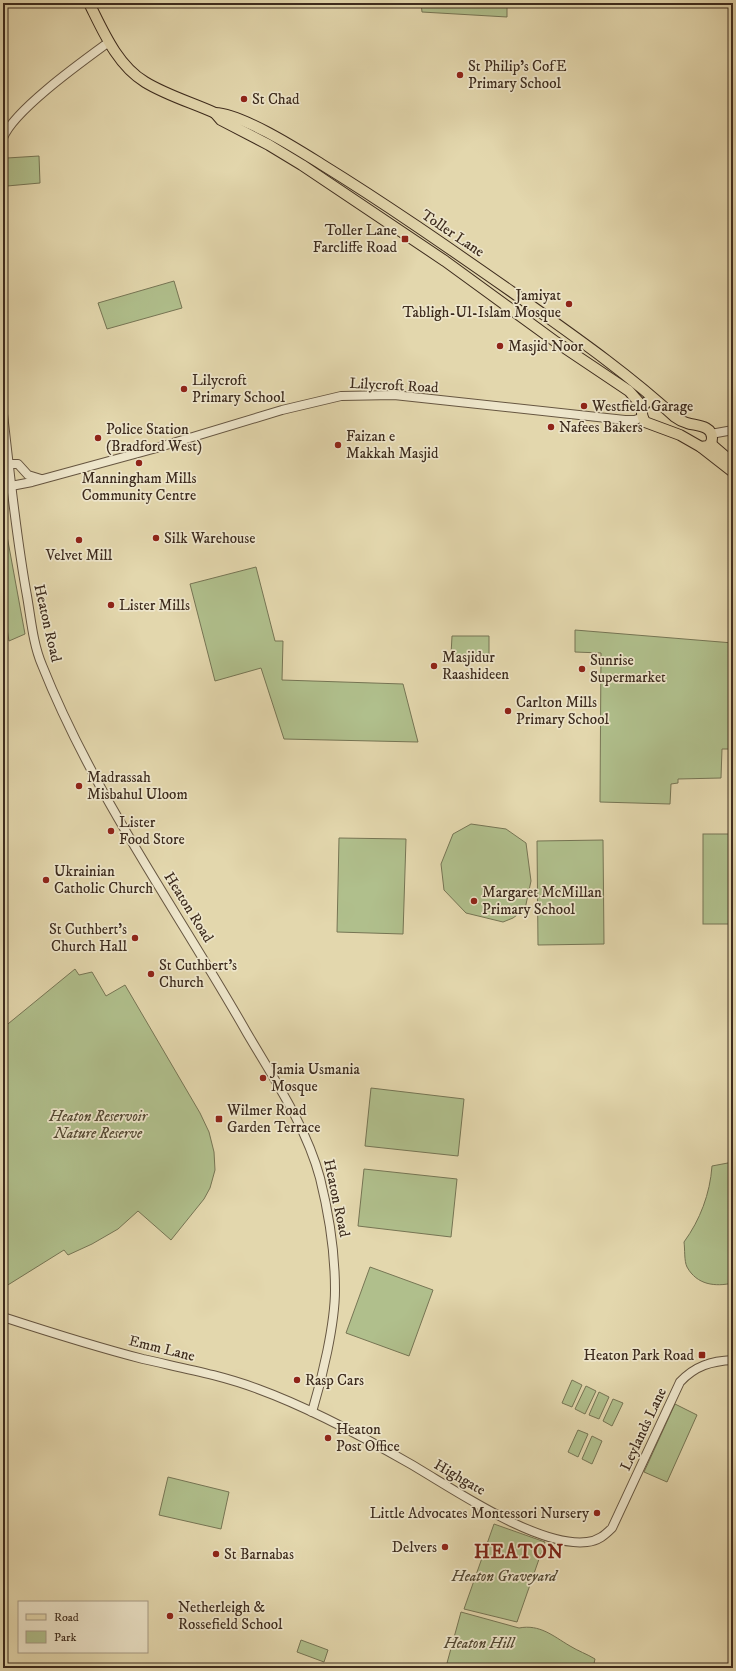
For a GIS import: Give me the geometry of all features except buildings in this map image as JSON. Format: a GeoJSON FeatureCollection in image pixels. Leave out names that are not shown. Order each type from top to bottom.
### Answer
{"type":"FeatureCollection","features":[{"type":"Feature","properties":{"kind":"main road","name":"Toller Lane"},"geometry":{"type":"LineString","coordinates":[[89,3],[108,42],[128,68],[145,82],[215,113],[225,114],[234,122],[304,154],[452,250],[547,317],[611,365],[682,422],[703,426],[708,441],[733,472]]}},
{"type":"Feature","properties":{"kind":"main road","name":"Toller Lane"},"geometry":{"type":"LineString","coordinates":[[271,140],[302,165],[445,261],[540,330],[633,394],[649,424],[708,441],[733,463]]}},
{"type":"Feature","properties":{"kind":"main road"},"geometry":{"type":"LineString","coordinates":[[302,165],[304,154]]}},
{"type":"Feature","properties":{"kind":"main road"},"geometry":{"type":"LineString","coordinates":[[445,261],[452,250]]}},
{"type":"Feature","properties":{"kind":"main road"},"geometry":{"type":"LineString","coordinates":[[484,289],[492,278]]}},
{"type":"Feature","properties":{"kind":"main road"},"geometry":{"type":"LineString","coordinates":[[540,330],[547,317]]}},
{"type":"Feature","properties":{"kind":"main road"},"geometry":{"type":"LineString","coordinates":[[604,375],[611,365]]}},
{"type":"Feature","properties":{"kind":"main road"},"geometry":{"type":"LineString","coordinates":[[643,412],[649,402],[659,403]]}},
{"type":"Feature","properties":{"kind":"street"},"geometry":{"type":"LineString","coordinates":[[3,138],[10,126],[30,105],[108,42]]}},
{"type":"Feature","properties":{"kind":"street","name":"Lilycroft Road"},"geometry":{"type":"LineString","coordinates":[[7,486],[43,479],[153,449],[282,410],[341,396],[394,395],[626,420],[635,420],[643,412]]}},
{"type":"Feature","properties":{"kind":"street","name":"Heaton Road"},"geometry":{"type":"LineString","coordinates":[[3,414],[8,464],[7,486],[40,662],[71,729],[107,800],[231,1005],[302,1130],[313,1156],[325,1201],[333,1246],[335,1293],[330,1331],[312,1412]]}},
{"type":"Feature","properties":{"kind":"street"},"geometry":{"type":"LineString","coordinates":[[708,441],[733,430]]}},
{"type":"Feature","properties":{"kind":"street"},"geometry":{"type":"LineString","coordinates":[[8,464],[18,464],[28,475],[43,479]]}},
{"type":"Feature","properties":{"kind":"street","name":"Emm Lane"},"geometry":{"type":"LineString","coordinates":[[3,1317],[92,1345],[244,1384],[312,1412]]}},
{"type":"Feature","properties":{"kind":"street","name":"Leylands Lane"},"geometry":{"type":"LineString","coordinates":[[601,1538],[612,1528],[680,1382],[692,1371],[701,1366],[712,1362],[733,1360]]}},
{"type":"Feature","properties":{"kind":"street","name":"Highgate"},"geometry":{"type":"LineString","coordinates":[[312,1412],[407,1462],[508,1521],[542,1534],[575,1542],[588,1542],[601,1538]]}},
{"type":"Feature","properties":{"kind":"green space"},"geometry":{"type":"Polygon","coordinates":[[[421,3],[507,3],[507,17],[422,12],[421,3]]]}},
{"type":"Feature","properties":{"kind":"green space"},"geometry":{"type":"Polygon","coordinates":[[[39,156],[40,183],[7,186],[7,158],[39,156]]]}},
{"type":"Feature","properties":{"kind":"green space"},"geometry":{"type":"Polygon","coordinates":[[[174,281],[182,308],[107,329],[98,303],[174,281]]]}},
{"type":"Feature","properties":{"kind":"green space"},"geometry":{"type":"Polygon","coordinates":[[[3,514],[25,634],[9,641],[3,604],[3,514]]]}},
{"type":"Feature","properties":{"kind":"green space"},"geometry":{"type":"Polygon","coordinates":[[[256,567],[275,641],[283,641],[282,680],[403,684],[418,742],[284,739],[261,668],[215,681],[190,584],[256,567]]]}},
{"type":"Feature","properties":{"kind":"green space"},"geometry":{"type":"Polygon","coordinates":[[[575,630],[733,643],[733,749],[722,749],[721,778],[678,779],[678,783],[671,784],[670,804],[600,802],[601,653],[575,652],[575,630]]]}},
{"type":"Feature","properties":{"kind":"green space"},"geometry":{"type":"Polygon","coordinates":[[[452,636],[489,636],[489,654],[451,655],[452,636]]]}},
{"type":"Feature","properties":{"kind":"green space"},"geometry":{"type":"Polygon","coordinates":[[[471,824],[506,829],[526,843],[531,881],[525,909],[513,918],[503,922],[466,913],[444,890],[441,864],[453,834],[471,824]]]}},
{"type":"Feature","properties":{"kind":"green space"},"geometry":{"type":"Polygon","coordinates":[[[703,834],[733,834],[733,924],[703,924],[703,834]]]}},
{"type":"Feature","properties":{"kind":"green space"},"geometry":{"type":"Polygon","coordinates":[[[339,838],[406,839],[403,934],[337,932],[339,838]]]}},
{"type":"Feature","properties":{"kind":"green space"},"geometry":{"type":"Polygon","coordinates":[[[603,840],[604,944],[538,945],[537,841],[603,840]]]}},
{"type":"Feature","properties":{"kind":"green space","name":"Heaton Reservoir Nature Reserve"},"geometry":{"type":"Polygon","coordinates":[[[75,969],[79,975],[92,972],[106,996],[125,985],[200,1113],[209,1132],[214,1152],[215,1170],[210,1188],[204,1199],[171,1240],[138,1211],[118,1229],[92,1244],[68,1255],[64,1250],[3,1288],[3,1028],[75,969]]]}},
{"type":"Feature","properties":{"kind":"green space"},"geometry":{"type":"Polygon","coordinates":[[[371,1088],[464,1099],[458,1156],[365,1146],[371,1088]]]}},
{"type":"Feature","properties":{"kind":"green space"},"geometry":{"type":"Polygon","coordinates":[[[733,1162],[733,1283],[720,1285],[707,1283],[696,1278],[687,1267],[684,1242],[695,1225],[703,1206],[709,1187],[712,1166],[733,1162]]]}},
{"type":"Feature","properties":{"kind":"green space"},"geometry":{"type":"Polygon","coordinates":[[[364,1169],[457,1179],[451,1237],[358,1226],[364,1169]]]}},
{"type":"Feature","properties":{"kind":"green space"},"geometry":{"type":"Polygon","coordinates":[[[370,1267],[433,1290],[409,1356],[346,1333],[370,1267]]]}},
{"type":"Feature","properties":{"kind":"green space"},"geometry":{"type":"Polygon","coordinates":[[[572,1380],[582,1385],[572,1407],[562,1403],[572,1380]]]}},
{"type":"Feature","properties":{"kind":"green space"},"geometry":{"type":"Polygon","coordinates":[[[586,1386],[596,1391],[585,1414],[575,1409],[586,1386]]]}},
{"type":"Feature","properties":{"kind":"green space"},"geometry":{"type":"Polygon","coordinates":[[[599,1392],[609,1397],[599,1419],[589,1415],[599,1392]]]}},
{"type":"Feature","properties":{"kind":"green space"},"geometry":{"type":"Polygon","coordinates":[[[613,1399],[623,1403],[612,1426],[603,1421],[613,1399]]]}},
{"type":"Feature","properties":{"kind":"green space"},"geometry":{"type":"Polygon","coordinates":[[[675,1404],[697,1415],[667,1482],[644,1472],[675,1404]]]}},
{"type":"Feature","properties":{"kind":"green space"},"geometry":{"type":"Polygon","coordinates":[[[578,1430],[588,1434],[578,1457],[568,1452],[578,1430]]]}},
{"type":"Feature","properties":{"kind":"green space"},"geometry":{"type":"Polygon","coordinates":[[[592,1436],[602,1441],[592,1464],[582,1459],[592,1436]]]}},
{"type":"Feature","properties":{"kind":"green space"},"geometry":{"type":"Polygon","coordinates":[[[168,1477],[229,1492],[221,1529],[159,1515],[168,1477]]]}},
{"type":"Feature","properties":{"kind":"green space","name":"Heaton Graveyard"},"geometry":{"type":"Polygon","coordinates":[[[494,1524],[545,1542],[517,1622],[464,1609],[494,1524]]]}},
{"type":"Feature","properties":{"kind":"green space","name":"Heaton Hill"},"geometry":{"type":"Polygon","coordinates":[[[461,1612],[519,1628],[527,1627],[540,1629],[595,1659],[593,1668],[465,1668],[447,1663],[461,1612]]]}},
{"type":"Feature","properties":{"kind":"green space"},"geometry":{"type":"Polygon","coordinates":[[[301,1640],[328,1650],[324,1662],[297,1652],[301,1640]]]}},
{"type":"Feature","properties":{"kind":"place","name":"St Philip's CofE Primary School"},"geometry":{"type":"Point","coordinates":[460,75]}},
{"type":"Feature","properties":{"kind":"place","name":"St Chad"},"geometry":{"type":"Point","coordinates":[244,99]}},
{"type":"Feature","properties":{"kind":"place","name":"Toller Lane Farcliffe Road"},"geometry":{"type":"Point","coordinates":[405,239]}},
{"type":"Feature","properties":{"kind":"place","name":"Jamiyat Tabligh-Ul-Islam Mosque"},"geometry":{"type":"Point","coordinates":[569,304]}},
{"type":"Feature","properties":{"kind":"place","name":"Masjid Noor"},"geometry":{"type":"Point","coordinates":[500,346]}},
{"type":"Feature","properties":{"kind":"place","name":"Lilycroft Primary School"},"geometry":{"type":"Point","coordinates":[184,389]}},
{"type":"Feature","properties":{"kind":"place","name":"Westfield Garage"},"geometry":{"type":"Point","coordinates":[584,406]}},
{"type":"Feature","properties":{"kind":"place","name":"Nafees Bakers"},"geometry":{"type":"Point","coordinates":[551,427]}},
{"type":"Feature","properties":{"kind":"place","name":"Police Station (Bradford West)"},"geometry":{"type":"Point","coordinates":[98,438]}},
{"type":"Feature","properties":{"kind":"place","name":"Faizan e Makkah Masjid"},"geometry":{"type":"Point","coordinates":[338,445]}},
{"type":"Feature","properties":{"kind":"place","name":"Manningham Mills Community Centre"},"geometry":{"type":"Point","coordinates":[139,463]}},
{"type":"Feature","properties":{"kind":"place","name":"Silk Warehouse"},"geometry":{"type":"Point","coordinates":[156,538]}},
{"type":"Feature","properties":{"kind":"place","name":"Velvet Mill"},"geometry":{"type":"Point","coordinates":[79,540]}},
{"type":"Feature","properties":{"kind":"place","name":"Lister Mills"},"geometry":{"type":"Point","coordinates":[111,605]}},
{"type":"Feature","properties":{"kind":"place","name":"Masjidur Raashideen"},"geometry":{"type":"Point","coordinates":[434,666]}},
{"type":"Feature","properties":{"kind":"place","name":"Sunrise Supermarket"},"geometry":{"type":"Point","coordinates":[582,669]}},
{"type":"Feature","properties":{"kind":"place","name":"Carlton Mills Primary School"},"geometry":{"type":"Point","coordinates":[508,711]}},
{"type":"Feature","properties":{"kind":"place","name":"Madrassah Misbahul Uloom"},"geometry":{"type":"Point","coordinates":[79,786]}},
{"type":"Feature","properties":{"kind":"place","name":"Lister Food Store"},"geometry":{"type":"Point","coordinates":[111,831]}},
{"type":"Feature","properties":{"kind":"place","name":"Ukrainian Catholic Church"},"geometry":{"type":"Point","coordinates":[46,880]}},
{"type":"Feature","properties":{"kind":"place","name":"Margaret McMillan Primary School"},"geometry":{"type":"Point","coordinates":[474,901]}},
{"type":"Feature","properties":{"kind":"place","name":"St Cuthbert's Church Hall"},"geometry":{"type":"Point","coordinates":[135,938]}},
{"type":"Feature","properties":{"kind":"place","name":"St Cuthbert's Church"},"geometry":{"type":"Point","coordinates":[151,974]}},
{"type":"Feature","properties":{"kind":"place","name":"Jamia Usmania Mosque"},"geometry":{"type":"Point","coordinates":[263,1078]}},
{"type":"Feature","properties":{"kind":"place","name":"Wilmer Road Garden Terrace"},"geometry":{"type":"Point","coordinates":[219,1119]}},
{"type":"Feature","properties":{"kind":"place","name":"Heaton Park Road"},"geometry":{"type":"Point","coordinates":[702,1355]}},
{"type":"Feature","properties":{"kind":"place","name":"Rasp Cars"},"geometry":{"type":"Point","coordinates":[297,1380]}},
{"type":"Feature","properties":{"kind":"place","name":"Heaton Post Office"},"geometry":{"type":"Point","coordinates":[328,1438]}},
{"type":"Feature","properties":{"kind":"place","name":"Little Advocates Montessori Nursery"},"geometry":{"type":"Point","coordinates":[597,1513]}},
{"type":"Feature","properties":{"kind":"place","name":"Delvers"},"geometry":{"type":"Point","coordinates":[445,1547]}},
{"type":"Feature","properties":{"kind":"place","name":"St Barnabas"},"geometry":{"type":"Point","coordinates":[216,1554]}},
{"type":"Feature","properties":{"kind":"place","name":"Netherleigh & Rossefield School"},"geometry":{"type":"Point","coordinates":[170,1616]}},
{"type":"Feature","properties":{"kind":"district","name":"HEATON"},"geometry":{"type":"Point","coordinates":[519,1551]}}]}
